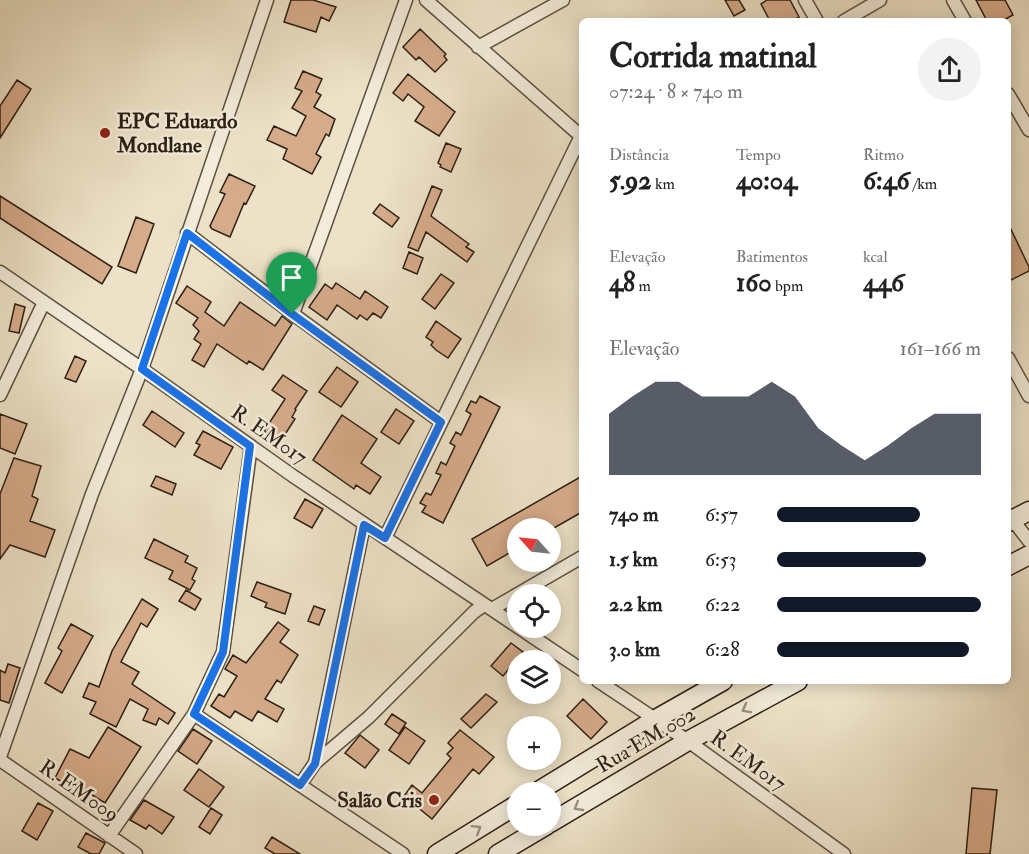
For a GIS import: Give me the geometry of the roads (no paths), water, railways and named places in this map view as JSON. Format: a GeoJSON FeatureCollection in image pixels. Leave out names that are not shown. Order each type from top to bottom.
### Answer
{"type":"FeatureCollection","features":[{"type":"Feature","properties":{"kind":"street"},"geometry":{"type":"LineString","coordinates":[[0,758],[92,494],[142,369],[267,0]]}},
{"type":"Feature","properties":{"kind":"street"},"geometry":{"type":"LineString","coordinates":[[292,314],[406,0]]}},
{"type":"Feature","properties":{"kind":"street"},"geometry":{"type":"LineString","coordinates":[[426,0],[579,134]]}},
{"type":"Feature","properties":{"kind":"street"},"geometry":{"type":"LineString","coordinates":[[478,47],[563,0]]}},
{"type":"Feature","properties":{"kind":"street"},"geometry":{"type":"LineString","coordinates":[[805,0],[815,18]]}},
{"type":"Feature","properties":{"kind":"street"},"geometry":{"type":"LineString","coordinates":[[849,18],[880,0]]}},
{"type":"Feature","properties":{"kind":"street"},"geometry":{"type":"LineString","coordinates":[[953,0],[963,18]]}},
{"type":"Feature","properties":{"kind":"street"},"geometry":{"type":"LineString","coordinates":[[1011,99],[1029,130]]}},
{"type":"Feature","properties":{"kind":"street"},"geometry":{"type":"LineString","coordinates":[[385,538],[579,140]]}},
{"type":"Feature","properties":{"kind":"street"},"geometry":{"type":"LineString","coordinates":[[187,233],[292,314],[441,422]]}},
{"type":"Feature","properties":{"kind":"street","name":"R. EM017"},"geometry":{"type":"LineString","coordinates":[[0,272],[364,525],[507,620]]}},
{"type":"Feature","properties":{"kind":"street"},"geometry":{"type":"LineString","coordinates":[[0,394],[44,302]]}},
{"type":"Feature","properties":{"kind":"street"},"geometry":{"type":"LineString","coordinates":[[1011,363],[1029,396]]}},
{"type":"Feature","properties":{"kind":"street"},"geometry":{"type":"LineString","coordinates":[[109,836],[194,714],[223,652],[250,446]]}},
{"type":"Feature","properties":{"kind":"street"},"geometry":{"type":"LineString","coordinates":[[1015,517],[1029,541]]}},
{"type":"Feature","properties":{"kind":"street"},"geometry":{"type":"LineString","coordinates":[[315,764],[364,525]]}},
{"type":"Feature","properties":{"kind":"street"},"geometry":{"type":"LineString","coordinates":[[1011,564],[1029,555]]}},
{"type":"Feature","properties":{"kind":"street"},"geometry":{"type":"LineString","coordinates":[[300,785],[315,764],[369,717],[474,612],[488,607],[579,559]]}},
{"type":"Feature","properties":{"kind":"street","name":"R. EM017"},"geometry":{"type":"LineString","coordinates":[[534,638],[579,668]]}},
{"type":"Feature","properties":{"kind":"street","name":"R. EM017"},"geometry":{"type":"LineString","coordinates":[[603,684],[688,741],[844,854]]}},
{"type":"Feature","properties":{"kind":"street"},"geometry":{"type":"LineString","coordinates":[[553,782],[718,684]]}},
{"type":"Feature","properties":{"kind":"street","name":"Rua EM.002"},"geometry":{"type":"LineString","coordinates":[[561,817],[688,741],[792,684]]}},
{"type":"Feature","properties":{"kind":"street"},"geometry":{"type":"LineString","coordinates":[[194,714],[403,854]]}},
{"type":"Feature","properties":{"kind":"street","name":"R. EM009"},"geometry":{"type":"LineString","coordinates":[[0,758],[136,854]]}},
{"type":"Feature","properties":{"kind":"street"},"geometry":{"type":"LineString","coordinates":[[437,854],[507,811]]}},
{"type":"Feature","properties":{"kind":"street","name":"Rua EM.002"},"geometry":{"type":"LineString","coordinates":[[498,854],[529,836]]}},
{"type":"Feature","properties":{"kind":"place","name":"EPC Eduardo Mondlane"},"geometry":{"type":"Point","coordinates":[105,133]}},
{"type":"Feature","properties":{"kind":"place","name":"Salão Cris"},"geometry":{"type":"Point","coordinates":[434,800]}}]}
